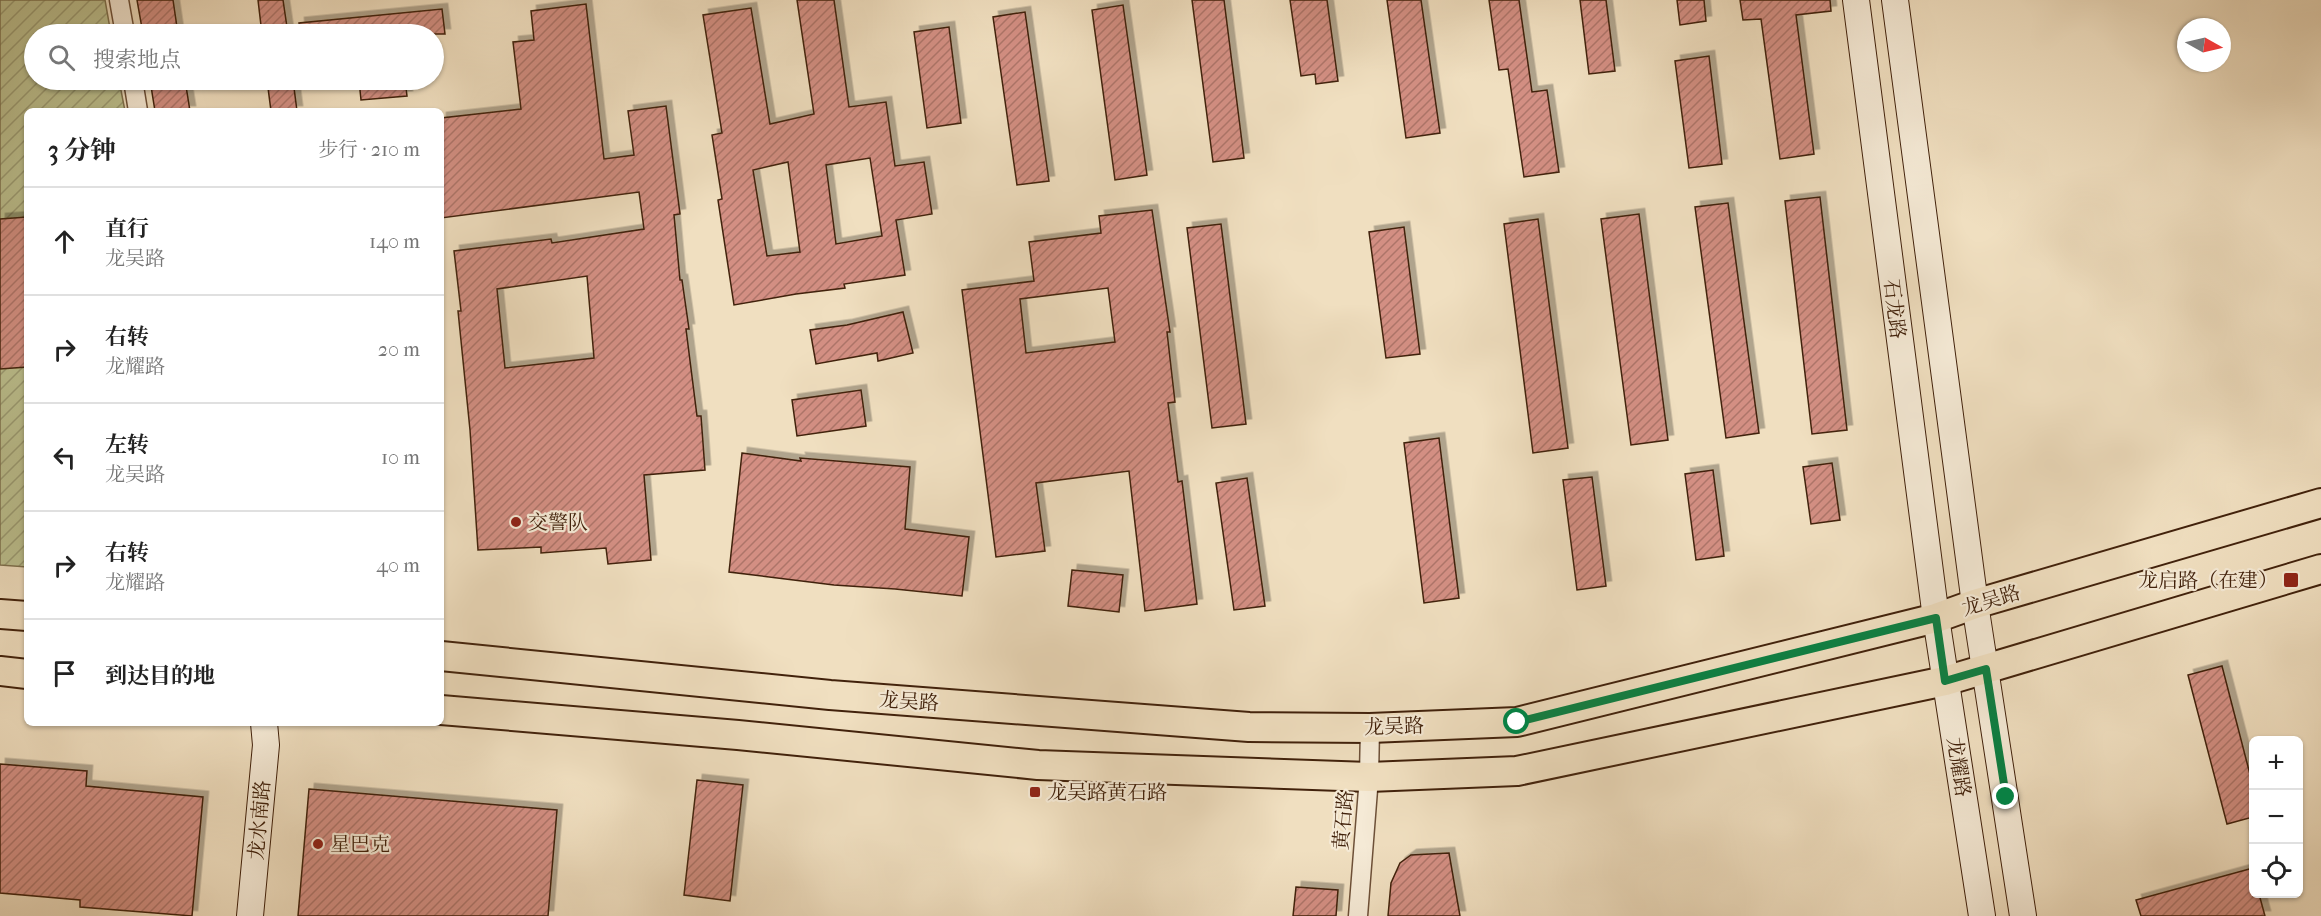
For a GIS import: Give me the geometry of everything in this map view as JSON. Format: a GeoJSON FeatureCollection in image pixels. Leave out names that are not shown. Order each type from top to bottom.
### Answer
{"type":"FeatureCollection","features":[{"type":"Feature","properties":{"kind":"main road","name":"石龙路"},"geometry":{"type":"LineString","coordinates":[[1856,0],[1936,618]]}},
{"type":"Feature","properties":{"kind":"main road","name":"石龙路"},"geometry":{"type":"LineString","coordinates":[[1895,0],[1975,604]]}},
{"type":"Feature","properties":{"kind":"main road","name":"龙吴路"},"geometry":{"type":"LineString","coordinates":[[444,656],[830,695],[1249,727],[1370,728],[1517,722],[1936,618],[1975,604],[2321,503]]}},
{"type":"Feature","properties":{"kind":"main road"},"geometry":{"type":"LineString","coordinates":[[444,710],[738,735],[1038,765],[1369,777],[1517,771],[1945,681],[2321,569]]}},
{"type":"Feature","properties":{"kind":"main road"},"geometry":{"type":"LineString","coordinates":[[1975,604],[2023,916]]}},
{"type":"Feature","properties":{"kind":"main road"},"geometry":{"type":"LineString","coordinates":[[0,614],[24,616]]}},
{"type":"Feature","properties":{"kind":"main road","name":"龙耀路"},"geometry":{"type":"LineString","coordinates":[[1936,618],[1982,916]]}},
{"type":"Feature","properties":{"kind":"main road"},"geometry":{"type":"LineString","coordinates":[[0,671],[24,674]]}},
{"type":"Feature","properties":{"kind":"main road","name":"龙水南路"},"geometry":{"type":"LineString","coordinates":[[250,916],[266,745],[264,726]]}},
{"type":"Feature","properties":{"kind":"street"},"geometry":{"type":"LineString","coordinates":[[120,0],[124,24]]}},
{"type":"Feature","properties":{"kind":"street"},"geometry":{"type":"LineString","coordinates":[[135,90],[138,108]]}},
{"type":"Feature","properties":{"kind":"street","name":"黄石路"},"geometry":{"type":"LineString","coordinates":[[1358,916],[1369,777],[1370,728]]}},
{"type":"Feature","properties":{"kind":"green space"},"geometry":{"type":"Polygon","coordinates":[[[0,0],[105,0],[109,24],[24,24],[24,90],[121,90],[124,108],[24,108],[24,567],[0,565],[0,0]]]}},
{"type":"Feature","properties":{"kind":"building"},"geometry":{"type":"Polygon","coordinates":[[[137,0],[173,0],[177,24],[141,24],[137,0]]]}},
{"type":"Feature","properties":{"kind":"building"},"geometry":{"type":"Polygon","coordinates":[[[258,0],[283,0],[287,24],[261,24],[258,0]]]}},
{"type":"Feature","properties":{"kind":"building"},"geometry":{"type":"Polygon","coordinates":[[[797,0],[834,0],[849,107],[886,102],[895,166],[924,162],[932,214],[896,220],[905,275],[844,284],[845,288],[734,305],[718,200],[722,199],[712,135],[722,133],[703,15],[751,8],[770,124],[814,114],[797,0]],[[870,158],[826,165],[836,244],[882,236],[870,158]],[[788,162],[753,170],[767,256],[800,252],[788,162]]]}},
{"type":"Feature","properties":{"kind":"building"},"geometry":{"type":"Polygon","coordinates":[[[1192,0],[1224,0],[1244,158],[1213,162],[1192,0]]]}},
{"type":"Feature","properties":{"kind":"building"},"geometry":{"type":"Polygon","coordinates":[[[1290,0],[1327,0],[1338,81],[1316,84],[1315,74],[1301,76],[1290,0]]]}},
{"type":"Feature","properties":{"kind":"building"},"geometry":{"type":"Polygon","coordinates":[[[1387,0],[1421,0],[1440,133],[1406,138],[1387,0]]]}},
{"type":"Feature","properties":{"kind":"building"},"geometry":{"type":"Polygon","coordinates":[[[1489,0],[1519,0],[1532,92],[1547,90],[1559,172],[1524,177],[1508,69],[1499,70],[1489,0]]]}},
{"type":"Feature","properties":{"kind":"building"},"geometry":{"type":"Polygon","coordinates":[[[1580,0],[1606,0],[1615,71],[1589,74],[1580,0]]]}},
{"type":"Feature","properties":{"kind":"building"},"geometry":{"type":"Polygon","coordinates":[[[1677,0],[1704,0],[1706,21],[1680,25],[1677,0]]]}},
{"type":"Feature","properties":{"kind":"building"},"geometry":{"type":"Polygon","coordinates":[[[1740,0],[1830,0],[1831,11],[1796,15],[1814,154],[1780,159],[1761,19],[1743,20],[1740,0]]]}},
{"type":"Feature","properties":{"kind":"building"},"geometry":{"type":"Polygon","coordinates":[[[586,4],[604,159],[634,155],[628,111],[666,106],[680,214],[674,215],[680,280],[682,280],[689,329],[686,329],[697,416],[701,416],[705,470],[644,475],[651,560],[608,564],[606,548],[541,553],[541,547],[478,550],[470,430],[458,311],[461,311],[454,251],[551,239],[552,243],[644,229],[639,192],[444,218],[444,118],[521,109],[513,42],[534,40],[531,11],[586,4]],[[587,276],[497,289],[505,368],[594,358],[587,276]]]}},
{"type":"Feature","properties":{"kind":"building"},"geometry":{"type":"Polygon","coordinates":[[[1123,5],[1147,175],[1115,180],[1092,10],[1123,5]]]}},
{"type":"Feature","properties":{"kind":"building"},"geometry":{"type":"Polygon","coordinates":[[[442,9],[444,24],[299,24],[442,9]]]}},
{"type":"Feature","properties":{"kind":"building"},"geometry":{"type":"Polygon","coordinates":[[[1025,12],[1049,181],[1017,185],[993,17],[1025,12]]]}},
{"type":"Feature","properties":{"kind":"building"},"geometry":{"type":"Polygon","coordinates":[[[949,27],[961,123],[927,128],[914,32],[949,27]]]}},
{"type":"Feature","properties":{"kind":"building"},"geometry":{"type":"Polygon","coordinates":[[[1709,56],[1722,164],[1689,168],[1675,61],[1709,56]]]}},
{"type":"Feature","properties":{"kind":"building"},"geometry":{"type":"Polygon","coordinates":[[[152,90],[187,90],[190,108],[155,108],[152,90]]]}},
{"type":"Feature","properties":{"kind":"building"},"geometry":{"type":"Polygon","coordinates":[[[268,90],[294,90],[297,108],[271,108],[268,90]]]}},
{"type":"Feature","properties":{"kind":"building"},"geometry":{"type":"Polygon","coordinates":[[[360,90],[406,90],[407,96],[361,100],[360,90]]]}},
{"type":"Feature","properties":{"kind":"building"},"geometry":{"type":"Polygon","coordinates":[[[1820,197],[1847,430],[1812,434],[1785,201],[1820,197]]]}},
{"type":"Feature","properties":{"kind":"building"},"geometry":{"type":"Polygon","coordinates":[[[1728,203],[1759,433],[1726,438],[1695,207],[1728,203]]]}},
{"type":"Feature","properties":{"kind":"building"},"geometry":{"type":"Polygon","coordinates":[[[1152,210],[1170,332],[1167,332],[1175,402],[1168,403],[1178,482],[1182,481],[1197,604],[1145,611],[1129,471],[1036,483],[1045,551],[996,557],[962,290],[1034,281],[1029,242],[1101,233],[1099,216],[1152,210]],[[1108,288],[1020,299],[1026,353],[1115,342],[1108,288]]]}},
{"type":"Feature","properties":{"kind":"building"},"geometry":{"type":"Polygon","coordinates":[[[1639,214],[1668,440],[1631,445],[1601,219],[1639,214]]]}},
{"type":"Feature","properties":{"kind":"building"},"geometry":{"type":"Polygon","coordinates":[[[24,217],[24,367],[0,369],[0,219],[24,217]]]}},
{"type":"Feature","properties":{"kind":"building"},"geometry":{"type":"Polygon","coordinates":[[[1538,219],[1568,448],[1533,453],[1504,224],[1538,219]]]}},
{"type":"Feature","properties":{"kind":"building"},"geometry":{"type":"Polygon","coordinates":[[[1221,224],[1246,424],[1212,428],[1187,228],[1221,224]]]}},
{"type":"Feature","properties":{"kind":"building"},"geometry":{"type":"Polygon","coordinates":[[[1404,227],[1420,354],[1386,358],[1369,232],[1404,227]]]}},
{"type":"Feature","properties":{"kind":"building"},"geometry":{"type":"Polygon","coordinates":[[[903,312],[913,353],[878,361],[877,353],[816,364],[810,330],[847,325],[903,312]]]}},
{"type":"Feature","properties":{"kind":"building"},"geometry":{"type":"Polygon","coordinates":[[[861,390],[866,426],[797,436],[792,400],[861,390]]]}},
{"type":"Feature","properties":{"kind":"building"},"geometry":{"type":"Polygon","coordinates":[[[1439,438],[1459,598],[1424,603],[1404,443],[1439,438]]]}},
{"type":"Feature","properties":{"kind":"building"},"geometry":{"type":"Polygon","coordinates":[[[742,453],[801,461],[800,458],[910,467],[905,529],[969,537],[962,596],[834,585],[729,572],[742,453]]]}},
{"type":"Feature","properties":{"kind":"building"},"geometry":{"type":"Polygon","coordinates":[[[1832,463],[1840,520],[1811,524],[1803,467],[1832,463]]]}},
{"type":"Feature","properties":{"kind":"building"},"geometry":{"type":"Polygon","coordinates":[[[1713,470],[1724,556],[1696,560],[1685,474],[1713,470]]]}},
{"type":"Feature","properties":{"kind":"building"},"geometry":{"type":"Polygon","coordinates":[[[1592,477],[1606,586],[1577,590],[1563,480],[1592,477]]]}},
{"type":"Feature","properties":{"kind":"building"},"geometry":{"type":"Polygon","coordinates":[[[1247,478],[1265,606],[1234,610],[1216,483],[1247,478]]]}},
{"type":"Feature","properties":{"kind":"building"},"geometry":{"type":"Polygon","coordinates":[[[1072,570],[1123,575],[1119,612],[1068,606],[1072,570]]]}},
{"type":"Feature","properties":{"kind":"building"},"geometry":{"type":"Polygon","coordinates":[[[2222,666],[2249,771],[2249,818],[2227,824],[2188,675],[2222,666]]]}},
{"type":"Feature","properties":{"kind":"building"},"geometry":{"type":"Polygon","coordinates":[[[0,764],[87,771],[86,786],[203,797],[192,916],[80,907],[80,900],[0,893],[0,764]]]}},
{"type":"Feature","properties":{"kind":"building"},"geometry":{"type":"Polygon","coordinates":[[[697,780],[743,785],[730,901],[684,895],[697,780]]]}},
{"type":"Feature","properties":{"kind":"building"},"geometry":{"type":"Polygon","coordinates":[[[309,789],[557,810],[548,916],[298,916],[309,789]]]}},
{"type":"Feature","properties":{"kind":"building"},"geometry":{"type":"Polygon","coordinates":[[[1449,853],[1460,916],[1388,916],[1391,883],[1400,863],[1411,855],[1449,853]]]}},
{"type":"Feature","properties":{"kind":"building"},"geometry":{"type":"Polygon","coordinates":[[[2249,869],[2249,898],[2260,898],[2265,916],[2141,916],[2136,900],[2249,869]]]}},
{"type":"Feature","properties":{"kind":"building"},"geometry":{"type":"Polygon","coordinates":[[[1296,887],[1338,890],[1336,916],[1293,916],[1296,887]]]}},
{"type":"Feature","properties":{"kind":"place","name":"交警队"},"geometry":{"type":"Point","coordinates":[516,522]}},
{"type":"Feature","properties":{"kind":"place","name":"龙启路（在建）"},"geometry":{"type":"Point","coordinates":[2291,580]}},
{"type":"Feature","properties":{"kind":"place","name":"龙吴路黄石路"},"geometry":{"type":"Point","coordinates":[1035,792]}},
{"type":"Feature","properties":{"kind":"place","name":"星巴克"},"geometry":{"type":"Point","coordinates":[318,844]}},
{"type":"Feature","properties":{"kind":"route"},"geometry":{"type":"LineString","coordinates":[[1517,722],[1936,618],[1945,681],[1986,669],[2006,797]]}}]}
